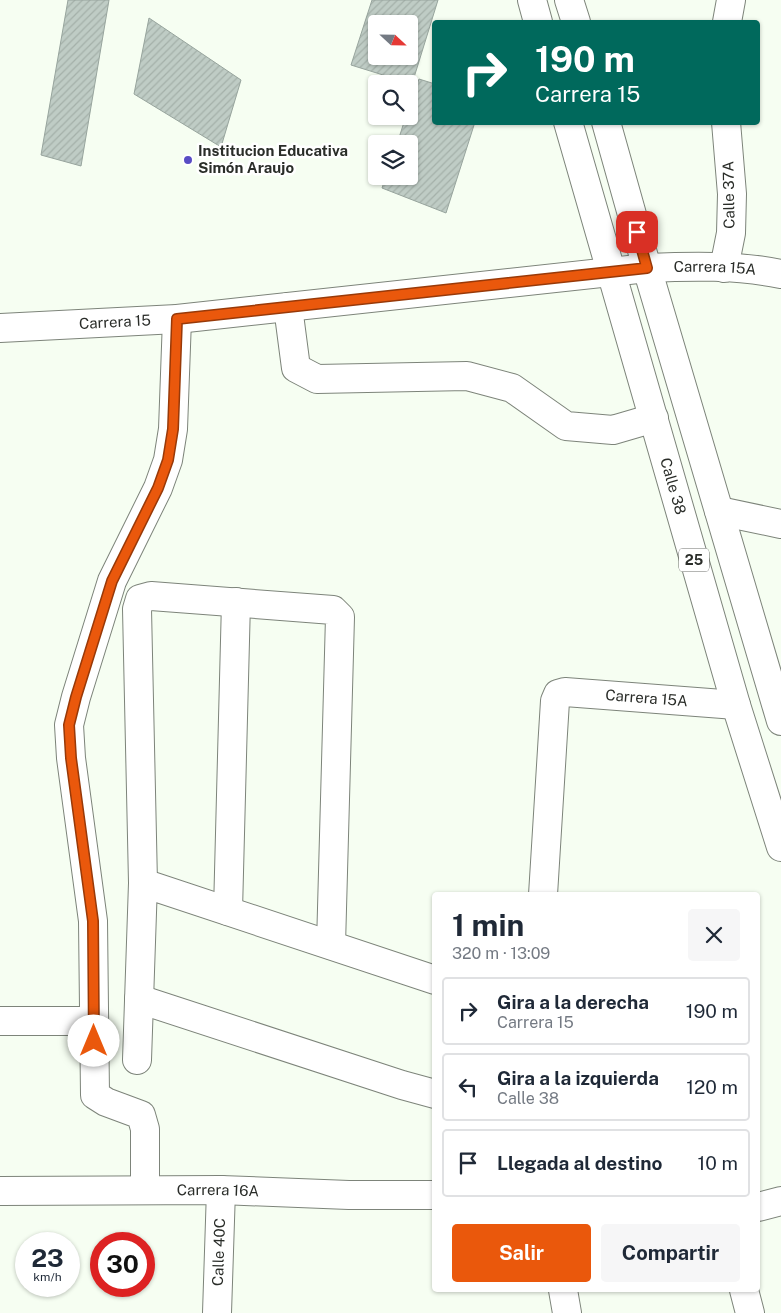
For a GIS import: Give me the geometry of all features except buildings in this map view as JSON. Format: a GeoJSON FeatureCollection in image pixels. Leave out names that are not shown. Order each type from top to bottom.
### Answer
{"type":"FeatureCollection","features":[{"type":"Feature","properties":{"kind":"main road"},"geometry":{"type":"LineString","coordinates":[[532,0],[537,20]]}},
{"type":"Feature","properties":{"kind":"main road"},"geometry":{"type":"LineString","coordinates":[[569,0],[575,20]]}},
{"type":"Feature","properties":{"kind":"main road"},"geometry":{"type":"LineString","coordinates":[[727,20],[731,0]]}},
{"type":"Feature","properties":{"kind":"main road","name":"Calle 38"},"geometry":{"type":"LineString","coordinates":[[569,125],[736,705],[781,847]]}},
{"type":"Feature","properties":{"kind":"main road","name":"25"},"geometry":{"type":"LineString","coordinates":[[607,125],[647,268],[781,721]]}},
{"type":"Feature","properties":{"kind":"main road","name":"Calle 37A"},"geometry":{"type":"LineString","coordinates":[[724,268],[731,233],[732,194],[726,125]]}},
{"type":"Feature","properties":{"kind":"main road","name":"Carrera 15A"},"geometry":{"type":"LineString","coordinates":[[647,268],[689,266],[758,269],[781,274]]}},
{"type":"Feature","properties":{"kind":"main road","name":"Carrera 15"},"geometry":{"type":"LineString","coordinates":[[0,328],[177,319],[647,268]]}},
{"type":"Feature","properties":{"kind":"main road"},"geometry":{"type":"LineString","coordinates":[[288,307],[296,368],[318,379],[467,376],[512,388],[566,426],[613,430],[654,418]]}},
{"type":"Feature","properties":{"kind":"main road"},"geometry":{"type":"LineString","coordinates":[[145,1190],[145,1129],[141,1115],[106,1102],[95,1095],[93,921],[71,758],[69,725],[112,581],[158,488],[168,460],[173,429],[177,319]]}},
{"type":"Feature","properties":{"kind":"main road"},"geometry":{"type":"LineString","coordinates":[[719,511],[781,524]]}},
{"type":"Feature","properties":{"kind":"main road"},"geometry":{"type":"LineString","coordinates":[[137,1060],[143,883],[137,609],[140,599],[151,596],[333,610],[340,617],[331,945]]}},
{"type":"Feature","properties":{"kind":"main road"},"geometry":{"type":"LineString","coordinates":[[228,911],[236,602]]}},
{"type":"Feature","properties":{"kind":"main road","name":"Carrera 15A"},"geometry":{"type":"LineString","coordinates":[[543,892],[555,701],[558,694],[564,692],[736,705]]}},
{"type":"Feature","properties":{"kind":"main road"},"geometry":{"type":"LineString","coordinates":[[143,883],[432,979]]}},
{"type":"Feature","properties":{"kind":"main road"},"geometry":{"type":"LineString","coordinates":[[139,999],[432,1093]]}},
{"type":"Feature","properties":{"kind":"main road"},"geometry":{"type":"LineString","coordinates":[[0,1021],[94,1021]]}},
{"type":"Feature","properties":{"kind":"main road","name":"Carrera 16A"},"geometry":{"type":"LineString","coordinates":[[0,1191],[221,1190],[432,1195]]}},
{"type":"Feature","properties":{"kind":"main road","name":"Calle 40C"},"geometry":{"type":"LineString","coordinates":[[217,1313],[221,1190]]}},
{"type":"Feature","properties":{"kind":"main road"},"geometry":{"type":"LineString","coordinates":[[760,1206],[781,1201]]}},
{"type":"Feature","properties":{"kind":"main road"},"geometry":{"type":"LineString","coordinates":[[564,1292],[567,1313]]}},
{"type":"Feature","properties":{"kind":"main road"},"geometry":{"type":"LineString","coordinates":[[745,1292],[750,1313]]}},
{"type":"Feature","properties":{"kind":"place","name":"Institucion Educativa Simón Araujo"},"geometry":{"type":"Point","coordinates":[188,160]}},
{"type":"Feature","properties":{"kind":"route"},"geometry":{"type":"LineString","coordinates":[[94,1041],[93,921],[71,758],[69,725],[112,581],[158,488],[168,460],[173,429],[177,319],[647,268],[637,232]]}}]}
